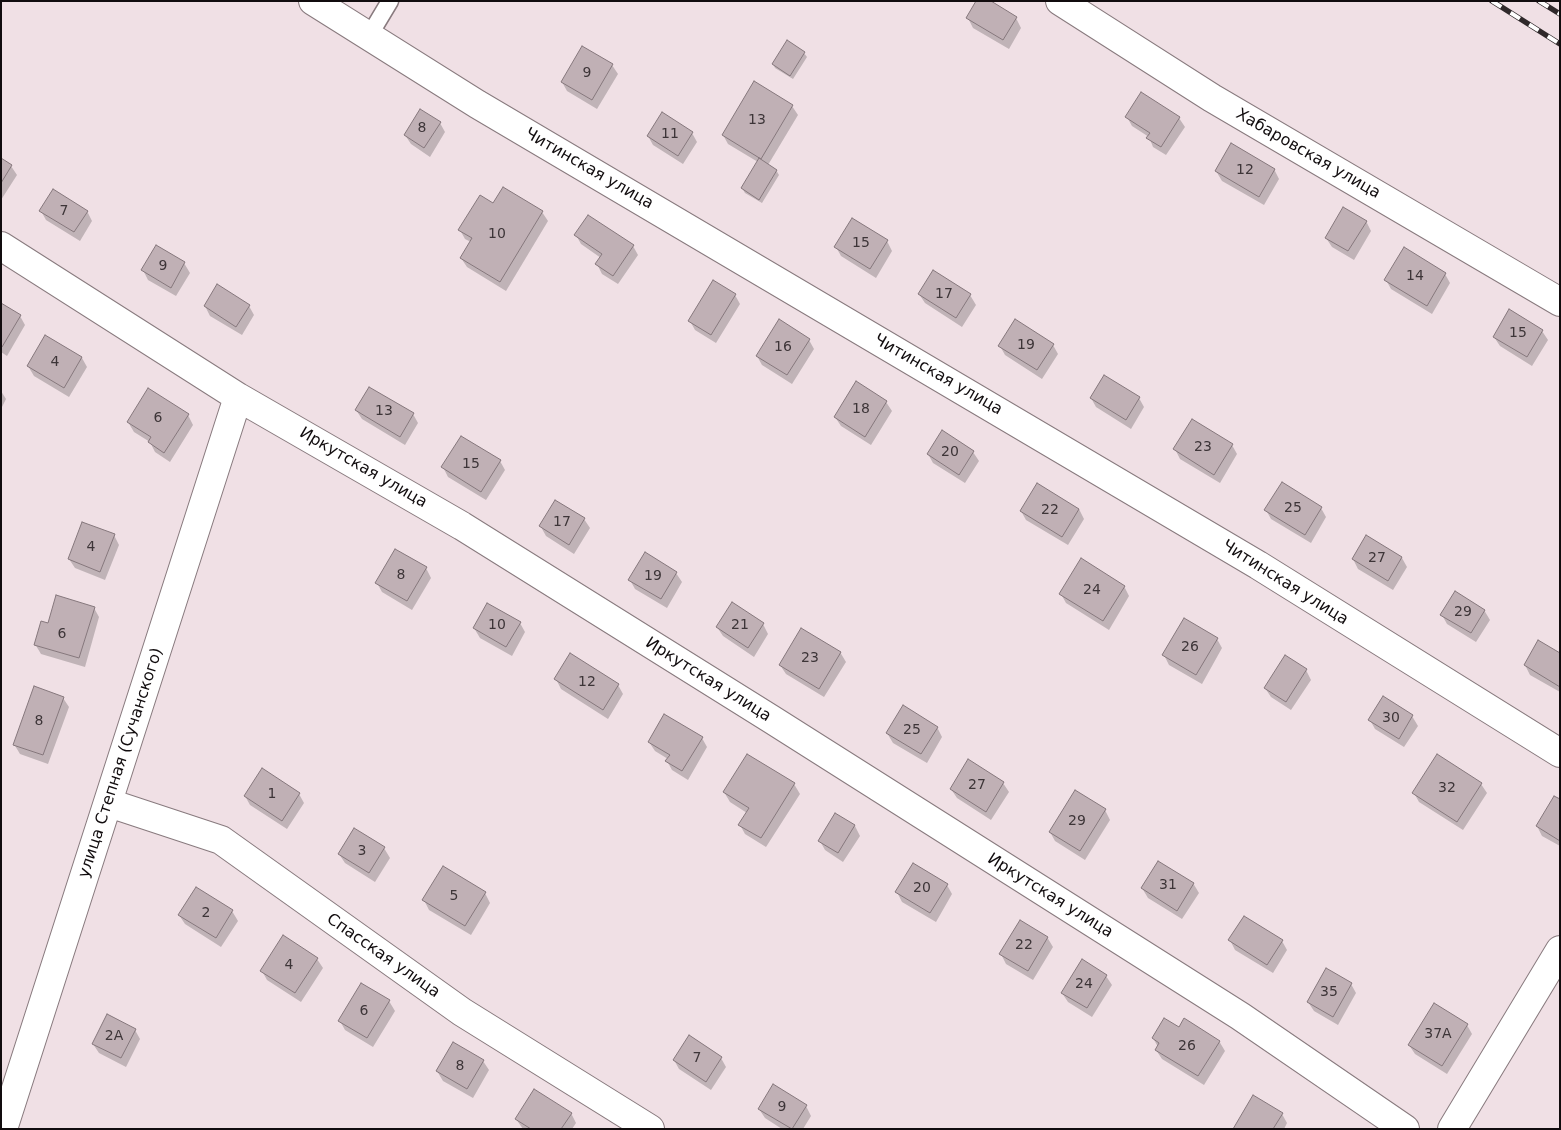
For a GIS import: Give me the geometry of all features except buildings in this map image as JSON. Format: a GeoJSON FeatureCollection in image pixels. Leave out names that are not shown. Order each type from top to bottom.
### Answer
{"type":"FeatureCollection","features":[{"type":"Feature","properties":{"kind":"street","name":"Читинская улица"},"geometry":{"type":"LineString","coordinates":[[313,1],[477,104],[1258,565],[1560,753]]}},
{"type":"Feature","properties":{"kind":"street","name":"Хабаровская улица"},"geometry":{"type":"LineString","coordinates":[[1060,1],[1212,98],[1560,302]]}},
{"type":"Feature","properties":{"kind":"street","name":"Иркутская улица"},"geometry":{"type":"LineString","coordinates":[[1,246],[238,397],[479,536],[1232,1010],[1406,1129]]}},
{"type":"Feature","properties":{"kind":"street","name":"улица Степная (Сучанского)"},"geometry":{"type":"LineString","coordinates":[[3,1129],[238,397]]}},
{"type":"Feature","properties":{"kind":"street","name":"Спасская улица"},"geometry":{"type":"LineString","coordinates":[[108,803],[221,840],[462,1012],[650,1129]]}},
{"type":"Feature","properties":{"kind":"street"},"geometry":{"type":"LineString","coordinates":[[1452,1129],[1556,964]]}},
{"type":"Feature","properties":{"kind":"lane"},"geometry":{"type":"LineString","coordinates":[[369,36],[390,1]]}},
{"type":"Feature","properties":{"kind":"railway"},"geometry":{"type":"LineString","coordinates":[[1492,1],[1560,44]]}},
{"type":"Feature","properties":{"kind":"railway"},"geometry":{"type":"LineString","coordinates":[[1539,1],[1560,14]]}}]}
